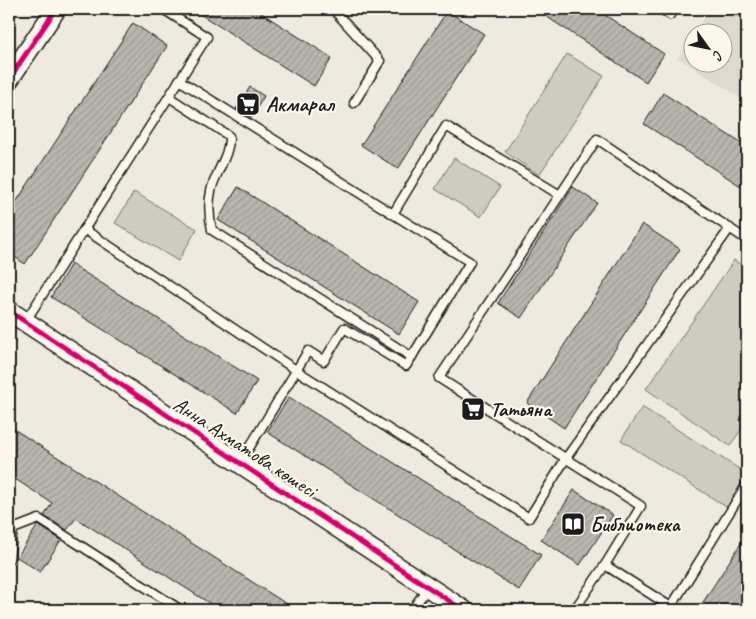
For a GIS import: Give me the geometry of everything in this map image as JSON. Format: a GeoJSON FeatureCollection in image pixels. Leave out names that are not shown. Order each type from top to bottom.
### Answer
{"type":"FeatureCollection","features":[{"type":"Feature","properties":{"kind":"street"},"geometry":{"type":"LineString","coordinates":[[9,79],[56,9]]}},
{"type":"Feature","properties":{"kind":"street","name":"Анна Ахматова көшесі"},"geometry":{"type":"LineString","coordinates":[[9,311],[463,610]]}},
{"type":"Feature","properties":{"kind":"lane"},"geometry":{"type":"LineString","coordinates":[[25,322],[206,37],[163,9]]}},
{"type":"Feature","properties":{"kind":"lane"},"geometry":{"type":"LineString","coordinates":[[333,9],[380,61],[354,103]]}},
{"type":"Feature","properties":{"kind":"lane"},"geometry":{"type":"LineString","coordinates":[[661,9],[670,15]]}},
{"type":"Feature","properties":{"kind":"lane"},"geometry":{"type":"LineString","coordinates":[[179,80],[470,262],[406,366],[344,328],[324,361],[308,351],[240,463]]}},
{"type":"Feature","properties":{"kind":"lane"},"geometry":{"type":"LineString","coordinates":[[169,97],[229,136],[230,146],[211,190],[209,215],[212,230],[412,357]]}},
{"type":"Feature","properties":{"kind":"lane"},"geometry":{"type":"LineString","coordinates":[[392,214],[446,126],[560,195]]}},
{"type":"Feature","properties":{"kind":"lane"},"geometry":{"type":"LineString","coordinates":[[574,610],[641,506],[439,378],[597,139],[747,240]]}},
{"type":"Feature","properties":{"kind":"lane"},"geometry":{"type":"LineString","coordinates":[[84,229],[296,370],[529,518],[566,458],[730,228]]}},
{"type":"Feature","properties":{"kind":"lane"},"geometry":{"type":"LineString","coordinates":[[604,565],[671,607],[747,484]]}},
{"type":"Feature","properties":{"kind":"lane"},"geometry":{"type":"LineString","coordinates":[[9,559],[11,527],[39,519],[181,610]]}},
{"type":"Feature","properties":{"kind":"lane"},"geometry":{"type":"LineString","coordinates":[[412,610],[428,587]]}},
{"type":"Feature","properties":{"kind":"shaded area"},"geometry":{"type":"Polygon","coordinates":[[[710,9],[747,9],[747,102],[700,72],[734,72],[734,22],[702,22],[710,9]]]}},
{"type":"Feature","properties":{"kind":"shaded area"},"geometry":{"type":"Polygon","coordinates":[[[684,48],[684,62],[678,58],[684,48]]]}},
{"type":"Feature","properties":{"kind":"shaded area"},"geometry":{"type":"Polygon","coordinates":[[[567,54],[604,76],[539,175],[505,152],[567,54]]]}},
{"type":"Feature","properties":{"kind":"shaded area"},"geometry":{"type":"Polygon","coordinates":[[[454,158],[500,187],[481,217],[435,189],[454,158]]]}},
{"type":"Feature","properties":{"kind":"shaded area"},"geometry":{"type":"Polygon","coordinates":[[[134,192],[197,229],[178,261],[115,223],[134,192]]]}},
{"type":"Feature","properties":{"kind":"shaded area"},"geometry":{"type":"Polygon","coordinates":[[[734,260],[747,269],[747,421],[730,446],[646,389],[734,260]]]}},
{"type":"Feature","properties":{"kind":"shaded area"},"geometry":{"type":"Polygon","coordinates":[[[642,407],[747,474],[747,478],[728,508],[621,440],[642,407]]]}},
{"type":"Feature","properties":{"kind":"building"},"geometry":{"type":"Polygon","coordinates":[[[192,9],[255,9],[332,58],[314,86],[192,9]]]}},
{"type":"Feature","properties":{"kind":"building"},"geometry":{"type":"Polygon","coordinates":[[[535,9],[596,9],[664,54],[646,82],[535,9]]]}},
{"type":"Feature","properties":{"kind":"building"},"geometry":{"type":"Polygon","coordinates":[[[447,11],[484,34],[398,169],[361,145],[447,11]]]}},
{"type":"Feature","properties":{"kind":"building"},"geometry":{"type":"Polygon","coordinates":[[[133,23],[167,46],[25,264],[9,253],[9,213],[133,23]]]}},
{"type":"Feature","properties":{"kind":"building"},"geometry":{"type":"Polygon","coordinates":[[[250,87],[264,96],[251,118],[236,109],[250,87]]]}},
{"type":"Feature","properties":{"kind":"building"},"geometry":{"type":"Polygon","coordinates":[[[663,93],[747,147],[747,190],[644,124],[663,93]]]}},
{"type":"Feature","properties":{"kind":"building"},"geometry":{"type":"Polygon","coordinates":[[[238,187],[419,302],[399,334],[218,220],[238,187]]]}},
{"type":"Feature","properties":{"kind":"building"},"geometry":{"type":"Polygon","coordinates":[[[573,187],[597,203],[521,318],[498,303],[573,187]]]}},
{"type":"Feature","properties":{"kind":"building"},"geometry":{"type":"Polygon","coordinates":[[[642,224],[680,249],[564,428],[527,403],[642,224]]]}},
{"type":"Feature","properties":{"kind":"building"},"geometry":{"type":"Polygon","coordinates":[[[71,264],[257,381],[237,413],[51,297],[71,264]]]}},
{"type":"Feature","properties":{"kind":"building"},"geometry":{"type":"Polygon","coordinates":[[[289,397],[541,555],[519,590],[267,432],[289,397]]]}},
{"type":"Feature","properties":{"kind":"building"},"geometry":{"type":"Polygon","coordinates":[[[9,426],[296,610],[220,610],[76,518],[67,530],[44,516],[52,503],[9,475],[9,426]]]}},
{"type":"Feature","properties":{"kind":"building"},"geometry":{"type":"Polygon","coordinates":[[[574,490],[613,515],[580,565],[541,540],[574,490]]]}},
{"type":"Feature","properties":{"kind":"building"},"geometry":{"type":"Polygon","coordinates":[[[38,525],[61,540],[40,572],[17,557],[38,525]]]}},
{"type":"Feature","properties":{"kind":"building"},"geometry":{"type":"Polygon","coordinates":[[[747,534],[747,610],[698,610],[747,534]]]}},
{"type":"Feature","properties":{"kind":"cycle path"},"geometry":{"type":"LineString","coordinates":[[9,79],[56,9]]}},
{"type":"Feature","properties":{"kind":"cycle path"},"geometry":{"type":"LineString","coordinates":[[9,311],[463,610]]}},
{"type":"Feature","properties":{"kind":"place","name":"Акмарал"},"geometry":{"type":"Point","coordinates":[248,104]}},
{"type":"Feature","properties":{"kind":"place","name":"Татьяна"},"geometry":{"type":"Point","coordinates":[473,409]}},
{"type":"Feature","properties":{"kind":"place","name":"Библиотека"},"geometry":{"type":"Point","coordinates":[573,524]}}]}
